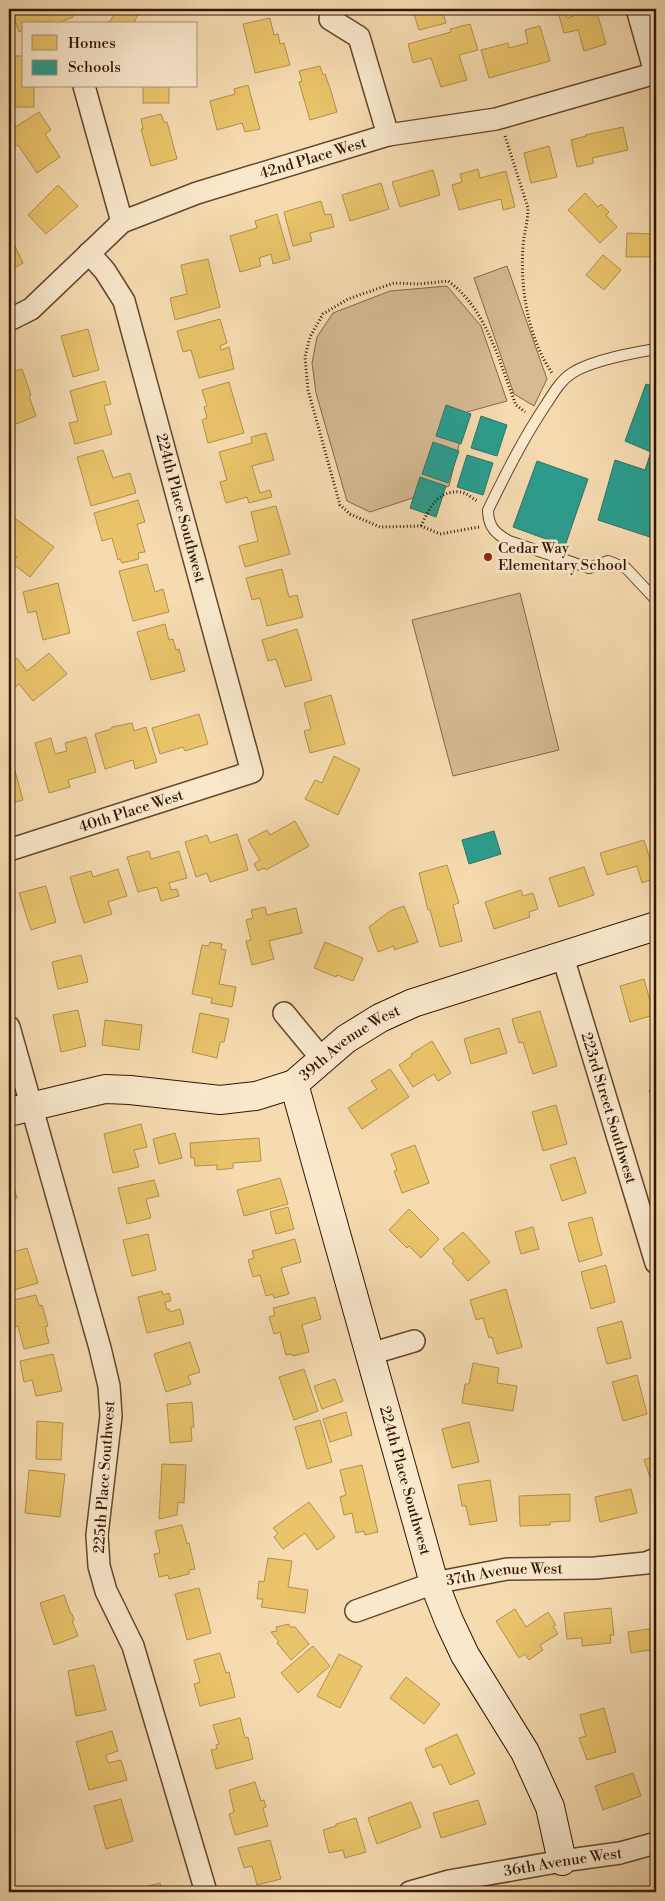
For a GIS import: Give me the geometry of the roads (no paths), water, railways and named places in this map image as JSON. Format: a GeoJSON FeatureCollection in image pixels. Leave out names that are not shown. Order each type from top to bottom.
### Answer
{"type":"FeatureCollection","features":[{"type":"Feature","properties":{"kind":"street"},"geometry":{"type":"LineString","coordinates":[[637,9],[656,74]]}},
{"type":"Feature","properties":{"kind":"street"},"geometry":{"type":"LineString","coordinates":[[330,19],[359,37],[388,135]]}},
{"type":"Feature","properties":{"kind":"street","name":"42nd Place West"},"geometry":{"type":"LineString","coordinates":[[9,320],[31,309],[122,222],[198,193],[388,135],[496,119],[656,74]]}},
{"type":"Feature","properties":{"kind":"street"},"geometry":{"type":"LineString","coordinates":[[85,88],[122,222]]}},
{"type":"Feature","properties":{"kind":"street","name":"224th Place Southwest"},"geometry":{"type":"LineString","coordinates":[[89,253],[105,271],[124,301],[252,772]]}},
{"type":"Feature","properties":{"kind":"street","name":"40th Place West"},"geometry":{"type":"LineString","coordinates":[[9,850],[252,772]]}},
{"type":"Feature","properties":{"kind":"street","name":"39th Avenue West"},"geometry":{"type":"LineString","coordinates":[[20,1109],[105,1090],[130,1090],[220,1100],[256,1096],[294,1084],[346,1039],[380,1018],[413,1003],[562,954],[656,926]]}},
{"type":"Feature","properties":{"kind":"street","name":"223rd Street Southwest"},"geometry":{"type":"LineString","coordinates":[[562,954],[648,1204],[656,1263]]}},
{"type":"Feature","properties":{"kind":"street"},"geometry":{"type":"LineString","coordinates":[[284,1013],[322,1060]]}},
{"type":"Feature","properties":{"kind":"street","name":"225th Place Southwest"},"geometry":{"type":"LineString","coordinates":[[9,1027],[20,1109],[100,1348],[108,1386],[111,1416],[97,1536],[99,1566],[106,1591],[133,1646],[206,1892]]}},
{"type":"Feature","properties":{"kind":"street","name":"224th Place Southwest"},"geometry":{"type":"LineString","coordinates":[[294,1084],[434,1583],[465,1655],[525,1752],[550,1807],[562,1860]]}},
{"type":"Feature","properties":{"kind":"street"},"geometry":{"type":"LineString","coordinates":[[370,1354],[414,1341]]}},
{"type":"Feature","properties":{"kind":"street","name":"37th Avenue West"},"geometry":{"type":"LineString","coordinates":[[356,1611],[434,1583],[507,1569],[595,1568],[646,1563],[656,1559]]}},
{"type":"Feature","properties":{"kind":"street","name":"36th Avenue West"},"geometry":{"type":"LineString","coordinates":[[410,1892],[448,1881],[562,1860],[620,1853],[656,1843]]}},
{"type":"Feature","properties":{"kind":"lane"},"geometry":{"type":"LineString","coordinates":[[656,349],[598,362],[572,373],[560,384],[512,460],[488,510],[490,525],[498,536],[589,568],[608,561],[626,568],[656,600]]}},
{"type":"Feature","properties":{"kind":"place","name":"Cedar Way Elementary School"},"geometry":{"type":"Point","coordinates":[488,557]}}]}
